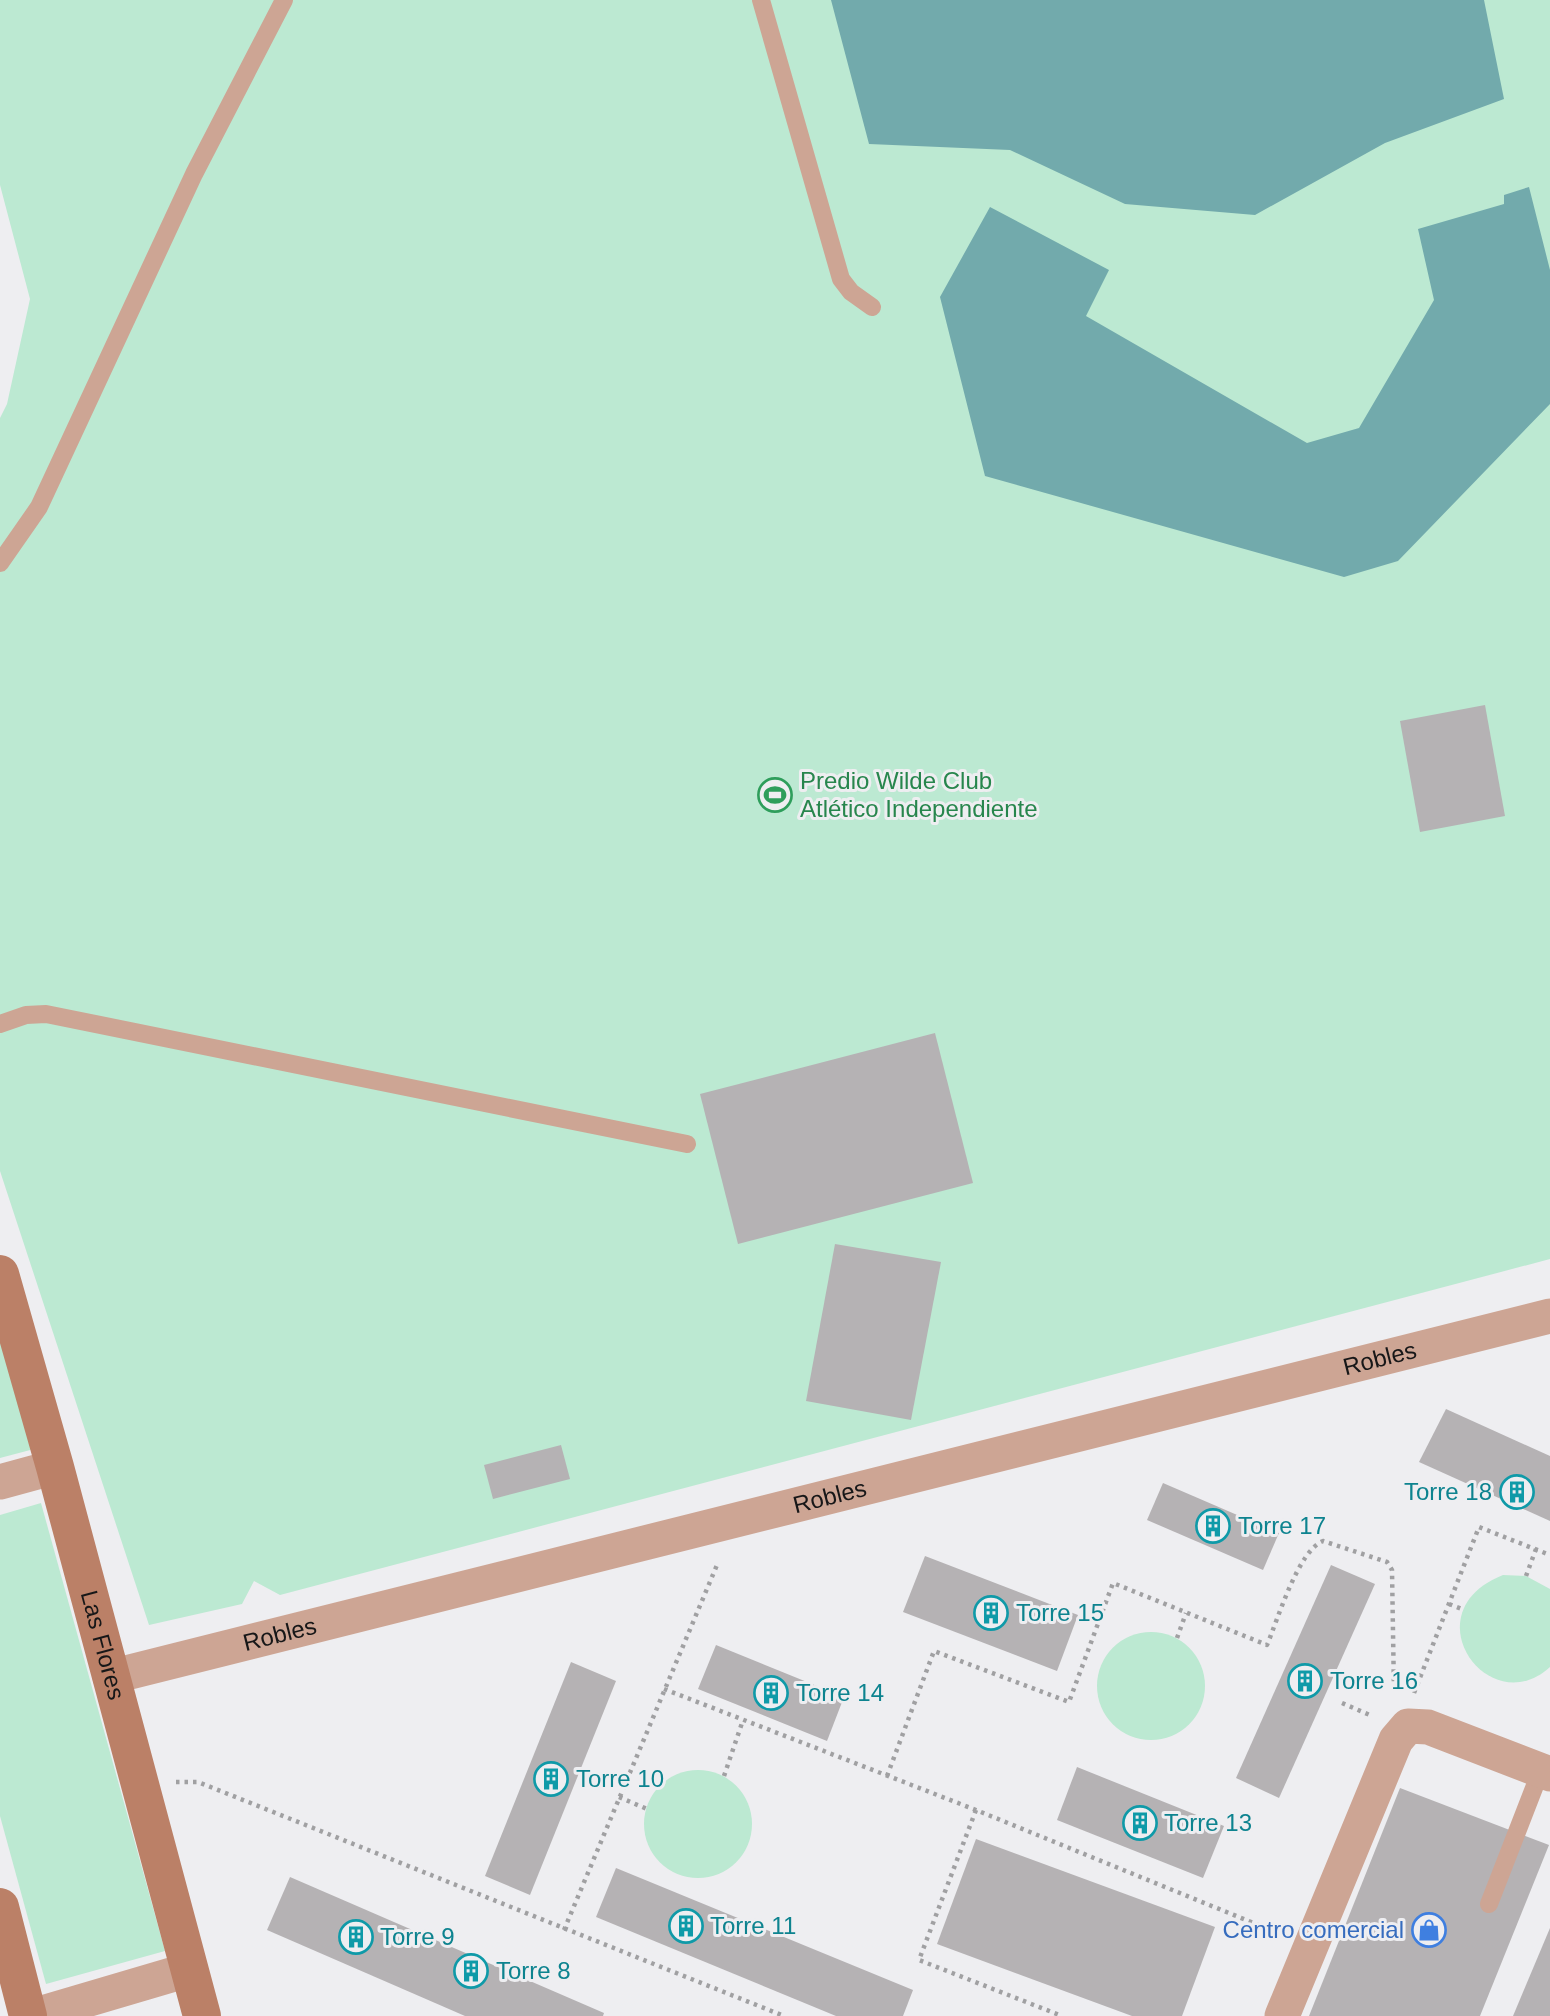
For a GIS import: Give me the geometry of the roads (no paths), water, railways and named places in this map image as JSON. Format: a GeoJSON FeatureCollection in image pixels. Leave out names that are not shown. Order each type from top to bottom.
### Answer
{"type":"FeatureCollection","features":[{"type":"Feature","properties":{"kind":"street","name":"Las Flores"},"geometry":{"type":"LineString","coordinates":[[0,1274],[55,1466],[202,2016]]}},
{"type":"Feature","properties":{"kind":"street","name":"Robles"},"geometry":{"type":"LineString","coordinates":[[110,1677],[1550,1316]]}},
{"type":"Feature","properties":{"kind":"street"},"geometry":{"type":"LineString","coordinates":[[0,1482],[55,1466]]}},
{"type":"Feature","properties":{"kind":"street"},"geometry":{"type":"LineString","coordinates":[[1282,2016],[1396,1740],[1408,1726],[1428,1727],[1545,1772]]}},
{"type":"Feature","properties":{"kind":"street"},"geometry":{"type":"LineString","coordinates":[[0,1907],[30,2016],[188,1970]]}},
{"type":"Feature","properties":{"kind":"lane"},"geometry":{"type":"LineString","coordinates":[[0,563],[39,507],[194,174],[284,0]]}},
{"type":"Feature","properties":{"kind":"lane"},"geometry":{"type":"LineString","coordinates":[[761,0],[841,279],[851,292],[872,307]]}},
{"type":"Feature","properties":{"kind":"lane"},"geometry":{"type":"LineString","coordinates":[[0,1024],[26,1015],[46,1014],[687,1144]]}},
{"type":"Feature","properties":{"kind":"lane"},"geometry":{"type":"LineString","coordinates":[[1489,1904],[1545,1772]]}},
{"type":"Feature","properties":{"kind":"water"},"geometry":{"type":"Polygon","coordinates":[[[831,0],[1484,0],[1504,99],[1385,143],[1255,215],[1125,204],[1010,150],[869,144],[831,0]]]}},
{"type":"Feature","properties":{"kind":"water"},"geometry":{"type":"Polygon","coordinates":[[[1529,187],[1550,270],[1550,404],[1398,561],[1344,577],[985,476],[940,297],[990,207],[1109,270],[1086,316],[1307,443],[1359,428],[1434,300],[1418,229],[1504,204],[1504,195],[1529,187]]]}},
{"type":"Feature","properties":{"kind":"place","name":"Predio Wilde Club Atlético Independiente"},"geometry":{"type":"Point","coordinates":[775,795]}},
{"type":"Feature","properties":{"kind":"place","name":"Torre 18"},"geometry":{"type":"Point","coordinates":[1517,1492]}},
{"type":"Feature","properties":{"kind":"place","name":"Torre 17"},"geometry":{"type":"Point","coordinates":[1213,1526]}},
{"type":"Feature","properties":{"kind":"place","name":"Torre 15"},"geometry":{"type":"Point","coordinates":[991,1613]}},
{"type":"Feature","properties":{"kind":"place","name":"Torre 16"},"geometry":{"type":"Point","coordinates":[1305,1681]}},
{"type":"Feature","properties":{"kind":"place","name":"Torre 14"},"geometry":{"type":"Point","coordinates":[771,1693]}},
{"type":"Feature","properties":{"kind":"place","name":"Torre 10"},"geometry":{"type":"Point","coordinates":[551,1779]}},
{"type":"Feature","properties":{"kind":"place","name":"Torre 13"},"geometry":{"type":"Point","coordinates":[1140,1823]}},
{"type":"Feature","properties":{"kind":"place","name":"Torre 11"},"geometry":{"type":"Point","coordinates":[686,1926]}},
{"type":"Feature","properties":{"kind":"place","name":"Centro comercial"},"geometry":{"type":"Point","coordinates":[1429,1930]}},
{"type":"Feature","properties":{"kind":"place","name":"Torre 9"},"geometry":{"type":"Point","coordinates":[356,1937]}},
{"type":"Feature","properties":{"kind":"place","name":"Torre 8"},"geometry":{"type":"Point","coordinates":[471,1971]}}]}
